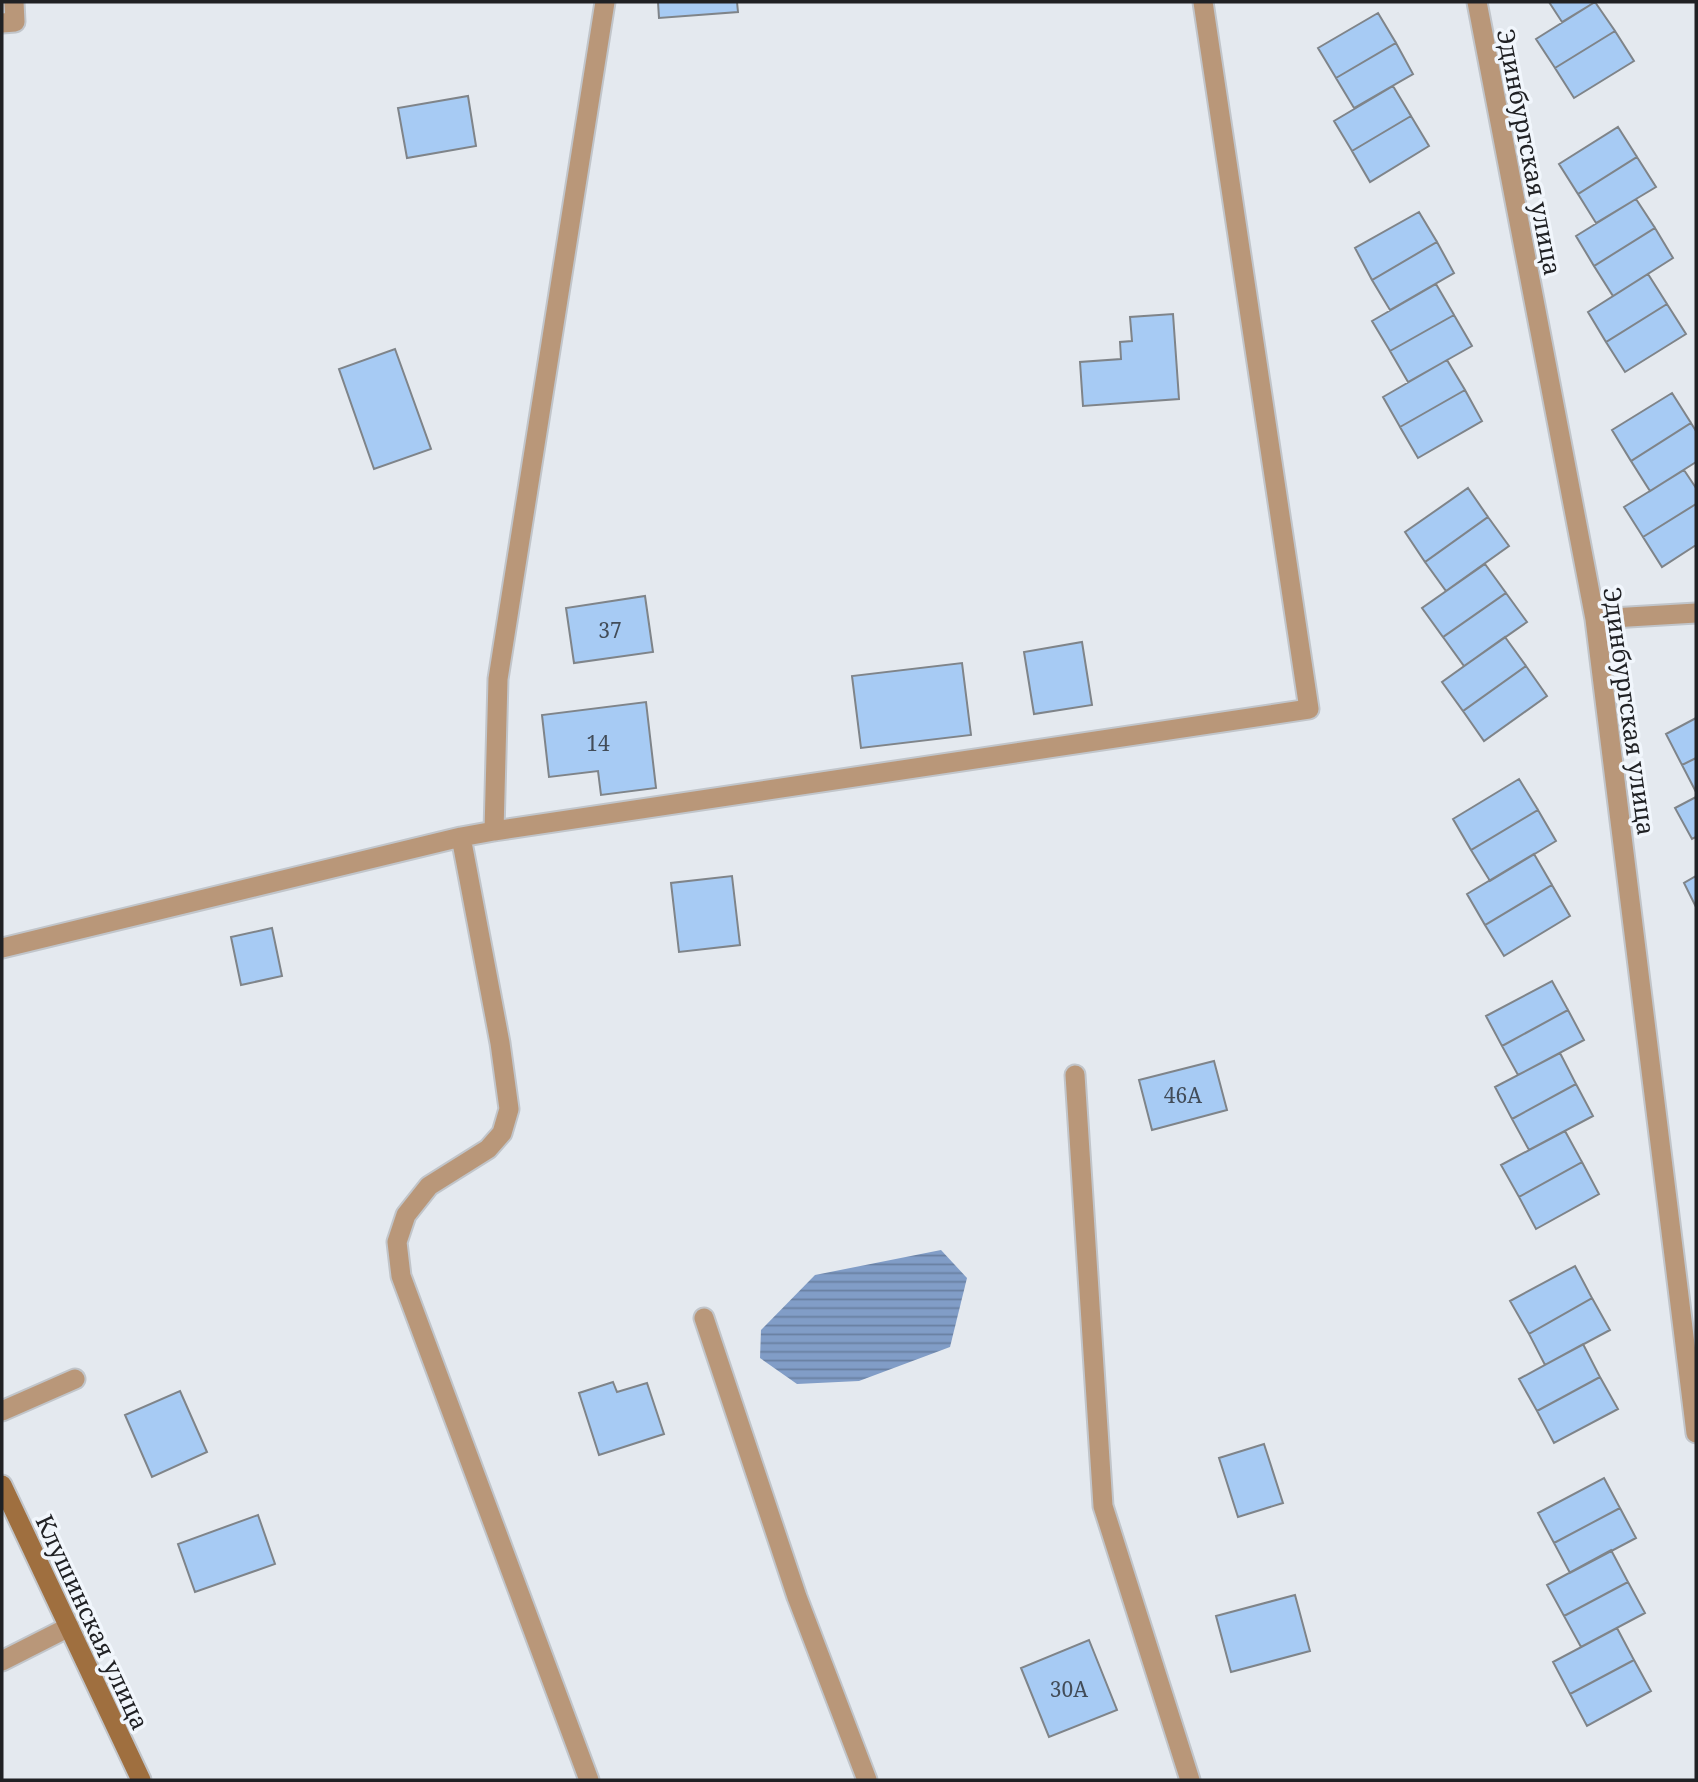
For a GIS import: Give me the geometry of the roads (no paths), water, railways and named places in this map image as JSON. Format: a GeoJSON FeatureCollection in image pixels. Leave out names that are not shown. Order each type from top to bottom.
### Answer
{"type":"FeatureCollection","features":[{"type":"Feature","properties":{"kind":"main road","name":"Клушинская улица"},"geometry":{"type":"LineString","coordinates":[[2,1485],[141,1780]]}},
{"type":"Feature","properties":{"kind":"street"},"geometry":{"type":"LineString","coordinates":[[2,23],[15,22],[14,2]]}},
{"type":"Feature","properties":{"kind":"street"},"geometry":{"type":"LineString","coordinates":[[494,831],[498,679],[605,2]]}},
{"type":"Feature","properties":{"kind":"street"},"geometry":{"type":"LineString","coordinates":[[2,948],[461,837],[1309,709],[1203,2]]}},
{"type":"Feature","properties":{"kind":"street","name":"Эдинбургская улица"},"geometry":{"type":"LineString","coordinates":[[1477,2],[1595,618],[1696,1433]]}},
{"type":"Feature","properties":{"kind":"street"},"geometry":{"type":"LineString","coordinates":[[1595,618],[1696,613]]}},
{"type":"Feature","properties":{"kind":"street"},"geometry":{"type":"LineString","coordinates":[[461,837],[500,1043],[509,1109],[502,1133],[488,1149],[429,1186],[406,1215],[397,1242],[401,1276],[589,1780]]}},
{"type":"Feature","properties":{"kind":"street"},"geometry":{"type":"LineString","coordinates":[[1075,1075],[1103,1506],[1190,1780]]}},
{"type":"Feature","properties":{"kind":"street"},"geometry":{"type":"LineString","coordinates":[[704,1318],[797,1597],[867,1780]]}},
{"type":"Feature","properties":{"kind":"street"},"geometry":{"type":"LineString","coordinates":[[2,1411],[75,1380]]}},
{"type":"Feature","properties":{"kind":"street"},"geometry":{"type":"LineString","coordinates":[[2,1661],[69,1627]]}},
{"type":"Feature","properties":{"kind":"water"},"geometry":{"type":"Polygon","coordinates":[[[941,1250],[967,1278],[950,1347],[859,1381],[797,1384],[760,1358],[761,1330],[815,1275],[941,1250]]]}}]}
